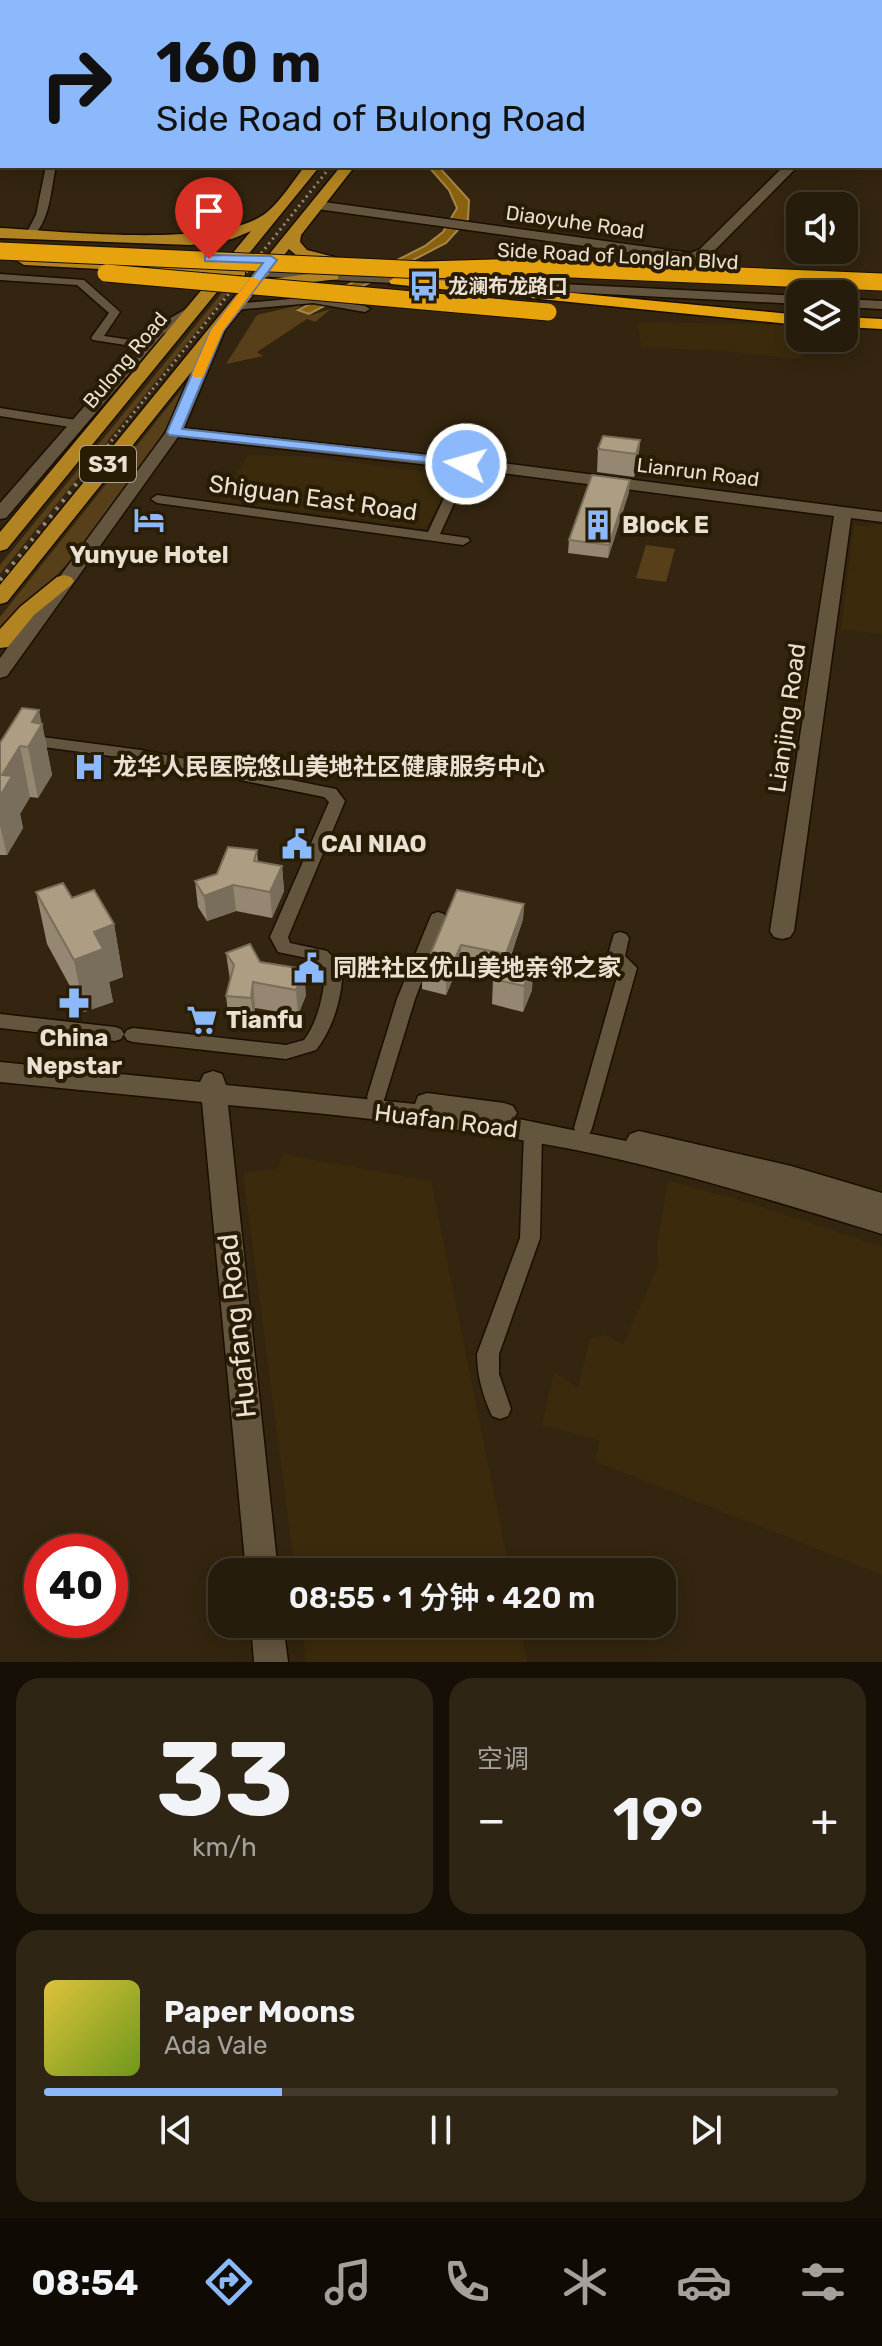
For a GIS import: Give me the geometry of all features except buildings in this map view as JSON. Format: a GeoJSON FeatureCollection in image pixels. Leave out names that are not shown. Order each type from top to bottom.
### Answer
{"type":"FeatureCollection","features":[{"type":"Feature","properties":{"kind":"highway"},"geometry":{"type":"LineString","coordinates":[[0,247],[29,239],[230,253],[657,260],[882,279]]}},
{"type":"Feature","properties":{"kind":"highway"},"geometry":{"type":"LineString","coordinates":[[0,247],[424,268],[523,267],[882,279]]}},
{"type":"Feature","properties":{"kind":"highway"},"geometry":{"type":"LineString","coordinates":[[0,262],[397,280],[786,317]]}},
{"type":"Feature","properties":{"kind":"highway"},"geometry":{"type":"LineString","coordinates":[[0,262],[570,313],[786,318]]}},
{"type":"Feature","properties":{"kind":"highway"},"geometry":{"type":"LineString","coordinates":[[858,315],[882,315]]}},
{"type":"Feature","properties":{"kind":"highway"},"geometry":{"type":"LineString","coordinates":[[858,323],[882,324]]}},
{"type":"Feature","properties":{"kind":"main road","name":"Bulong Road"},"geometry":{"type":"LineString","coordinates":[[0,545],[153,348],[198,306],[311,168]]}},
{"type":"Feature","properties":{"kind":"main road","name":"S31"},"geometry":{"type":"LineString","coordinates":[[0,598],[346,168]]}},
{"type":"Feature","properties":{"kind":"main road","name":"Diaoyuhe Road"},"geometry":{"type":"LineString","coordinates":[[317,205],[693,257],[705,252],[789,168]]}},
{"type":"Feature","properties":{"kind":"main road"},"geometry":{"type":"LineString","coordinates":[[0,233],[29,239],[208,239],[246,230],[278,211]]}},
{"type":"Feature","properties":{"kind":"main road"},"geometry":{"type":"LineString","coordinates":[[148,262],[247,238],[264,228]]}},
{"type":"Feature","properties":{"kind":"main road"},"geometry":{"type":"LineString","coordinates":[[293,234],[292,243],[302,253],[339,269]]}},
{"type":"Feature","properties":{"kind":"main road"},"geometry":{"type":"LineString","coordinates":[[0,247],[148,262],[190,282],[199,297],[198,306]]}},
{"type":"Feature","properties":{"kind":"main road"},"geometry":{"type":"LineString","coordinates":[[0,262],[148,262],[339,269]]}},
{"type":"Feature","properties":{"kind":"main road","name":"Side Road of Longlan Blvd"},"geometry":{"type":"LineString","coordinates":[[339,269],[424,268],[786,299]]}},
{"type":"Feature","properties":{"kind":"main road"},"geometry":{"type":"LineString","coordinates":[[236,303],[276,281],[339,269]]}},
{"type":"Feature","properties":{"kind":"main road","name":"Side Road of Longlan Blvd"},"geometry":{"type":"LineString","coordinates":[[339,269],[397,280],[882,290]]}},
{"type":"Feature","properties":{"kind":"main road"},"geometry":{"type":"LineString","coordinates":[[858,304],[882,305]]}},
{"type":"Feature","properties":{"kind":"main road"},"geometry":{"type":"LineString","coordinates":[[0,672],[174,432],[217,330]]}},
{"type":"Feature","properties":{"kind":"main road"},"geometry":{"type":"LineString","coordinates":[[0,514],[76,424],[153,348],[194,354]]}},
{"type":"Feature","properties":{"kind":"main road","name":"Lianrun Road"},"geometry":{"type":"LineString","coordinates":[[174,432],[466,464],[882,517]]}},
{"type":"Feature","properties":{"kind":"main road"},"geometry":{"type":"LineString","coordinates":[[0,535],[27,512]]}},
{"type":"Feature","properties":{"kind":"main road","name":"Lianjing Road"},"geometry":{"type":"LineString","coordinates":[[782,931],[843,513]]}},
{"type":"Feature","properties":{"kind":"main road"},"geometry":{"type":"LineString","coordinates":[[0,642],[27,611],[64,581]]}},
{"type":"Feature","properties":{"kind":"main road","name":"Huafan Road"},"geometry":{"type":"LineString","coordinates":[[0,1059],[533,1132],[706,1172],[882,1223]]}},
{"type":"Feature","properties":{"kind":"main road","name":"Huafan Road"},"geometry":{"type":"LineString","coordinates":[[0,1072],[376,1097],[471,1107],[583,1128],[791,1177],[882,1204]]}},
{"type":"Feature","properties":{"kind":"main road","name":"Huafang Road"},"geometry":{"type":"LineString","coordinates":[[214,1088],[261,1558]]}},
{"type":"Feature","properties":{"kind":"main road"},"geometry":{"type":"LineString","coordinates":[[268,1638],[271,1662]]}},
{"type":"Feature","properties":{"kind":"street"},"geometry":{"type":"LineString","coordinates":[[29,239],[41,215],[51,168]]}},
{"type":"Feature","properties":{"kind":"street"},"geometry":{"type":"LineString","coordinates":[[0,277],[82,283],[115,312],[97,338],[153,348]]}},
{"type":"Feature","properties":{"kind":"street"},"geometry":{"type":"LineString","coordinates":[[236,303],[313,300],[365,309]]}},
{"type":"Feature","properties":{"kind":"street"},"geometry":{"type":"LineString","coordinates":[[353,305],[378,301],[555,320]]}},
{"type":"Feature","properties":{"kind":"street"},"geometry":{"type":"LineString","coordinates":[[0,412],[76,424]]}},
{"type":"Feature","properties":{"kind":"street"},"geometry":{"type":"LineString","coordinates":[[432,537],[466,464],[468,444],[475,435]]}},
{"type":"Feature","properties":{"kind":"street","name":"Shiguan East Road"},"geometry":{"type":"LineString","coordinates":[[157,499],[463,541]]}},
{"type":"Feature","properties":{"kind":"street"},"geometry":{"type":"LineString","coordinates":[[0,756],[9,743],[20,739],[115,751],[317,789],[330,793],[337,801],[279,937],[284,948],[321,955],[333,966],[334,980],[318,1034],[312,1043],[298,1051],[286,1052],[0,1021]]}},
{"type":"Feature","properties":{"kind":"street"},"geometry":{"type":"LineString","coordinates":[[376,1097],[406,999],[438,918]]}},
{"type":"Feature","properties":{"kind":"street"},"geometry":{"type":"LineString","coordinates":[[583,1128],[628,968],[616,958],[620,938]]}},
{"type":"Feature","properties":{"kind":"street"},"geometry":{"type":"LineString","coordinates":[[500,1409],[488,1374],[488,1354],[530,1238],[533,1132]]}},
{"type":"Feature","properties":{"kind":"shaded area"},"geometry":{"type":"Polygon","coordinates":[[[430,168],[440,168],[469,200],[468,219],[446,243],[309,314],[298,310],[425,246],[443,232],[457,208],[449,190],[430,168]]]}},
{"type":"Feature","properties":{"kind":"shaded area"},"geometry":{"type":"Polygon","coordinates":[[[230,283],[235,284],[0,574],[0,565],[230,283]]]}},
{"type":"Feature","properties":{"kind":"shaded area"},"geometry":{"type":"Polygon","coordinates":[[[303,305],[296,309],[311,315],[331,309],[315,322],[307,319],[257,352],[263,356],[226,364],[257,315],[303,305]]]}},
{"type":"Feature","properties":{"kind":"shaded area"},"geometry":{"type":"Polygon","coordinates":[[[638,322],[786,325],[786,352],[803,352],[801,359],[714,350],[641,348],[638,322]]]}},
{"type":"Feature","properties":{"kind":"shaded area"},"geometry":{"type":"Polygon","coordinates":[[[194,374],[153,450],[120,499],[57,574],[0,631],[0,617],[194,374]]]}},
{"type":"Feature","properties":{"kind":"shaded area"},"geometry":{"type":"Polygon","coordinates":[[[248,455],[302,456],[453,475],[428,526],[424,528],[220,501],[248,455]]]}},
{"type":"Feature","properties":{"kind":"shaded area"},"geometry":{"type":"Polygon","coordinates":[[[870,524],[882,525],[882,634],[841,629],[854,525],[869,527],[870,524]]]}},
{"type":"Feature","properties":{"kind":"shaded area"},"geometry":{"type":"Polygon","coordinates":[[[646,545],[675,549],[666,582],[636,578],[646,545]]]}},
{"type":"Feature","properties":{"kind":"shaded area"},"geometry":{"type":"Polygon","coordinates":[[[283,1154],[431,1181],[507,1558],[293,1558],[243,1173],[278,1168],[283,1154]]]}},
{"type":"Feature","properties":{"kind":"shaded area"},"geometry":{"type":"Polygon","coordinates":[[[668,1181],[744,1201],[882,1247],[882,1575],[595,1461],[600,1441],[542,1425],[554,1372],[578,1387],[590,1339],[605,1334],[623,1344],[658,1267],[657,1244],[668,1181]]]}},
{"type":"Feature","properties":{"kind":"shaded area"},"geometry":{"type":"Polygon","coordinates":[[[303,1638],[523,1638],[527,1662],[306,1662],[303,1638]]]}},
{"type":"Feature","properties":{"kind":"railway"},"geometry":{"type":"LineString","coordinates":[[100,455],[329,168]]}},
{"type":"Feature","properties":{"kind":"railway"},"geometry":{"type":"LineString","coordinates":[[0,580],[101,453]]}},
{"type":"Feature","properties":{"kind":"slow traffic"},"geometry":{"type":"LineString","coordinates":[[198,374],[217,330],[255,280]]}},
{"type":"Feature","properties":{"kind":"place","name":"龙澜布龙路口"},"geometry":{"type":"Point","coordinates":[424,286]}},
{"type":"Feature","properties":{"kind":"place","name":"Yunyue Hotel"},"geometry":{"type":"Point","coordinates":[149,520]}},
{"type":"Feature","properties":{"kind":"place","name":"Block E"},"geometry":{"type":"Point","coordinates":[598,525]}},
{"type":"Feature","properties":{"kind":"place","name":"龙华人民医院悠山美地社区健康服务中心"},"geometry":{"type":"Point","coordinates":[89,767]}},
{"type":"Feature","properties":{"kind":"place","name":"CAI NIAO"},"geometry":{"type":"Point","coordinates":[297,844]}},
{"type":"Feature","properties":{"kind":"place","name":"同胜社区优山美地亲邻之家"},"geometry":{"type":"Point","coordinates":[309,968]}},
{"type":"Feature","properties":{"kind":"place","name":"China Nepstar"},"geometry":{"type":"Point","coordinates":[74,1003]}},
{"type":"Feature","properties":{"kind":"place","name":"Tianfu"},"geometry":{"type":"Point","coordinates":[202,1020]}},
{"type":"Feature","properties":{"kind":"route"},"geometry":{"type":"LineString","coordinates":[[209,259],[271,260],[217,330],[174,432],[466,464]]}}]}
